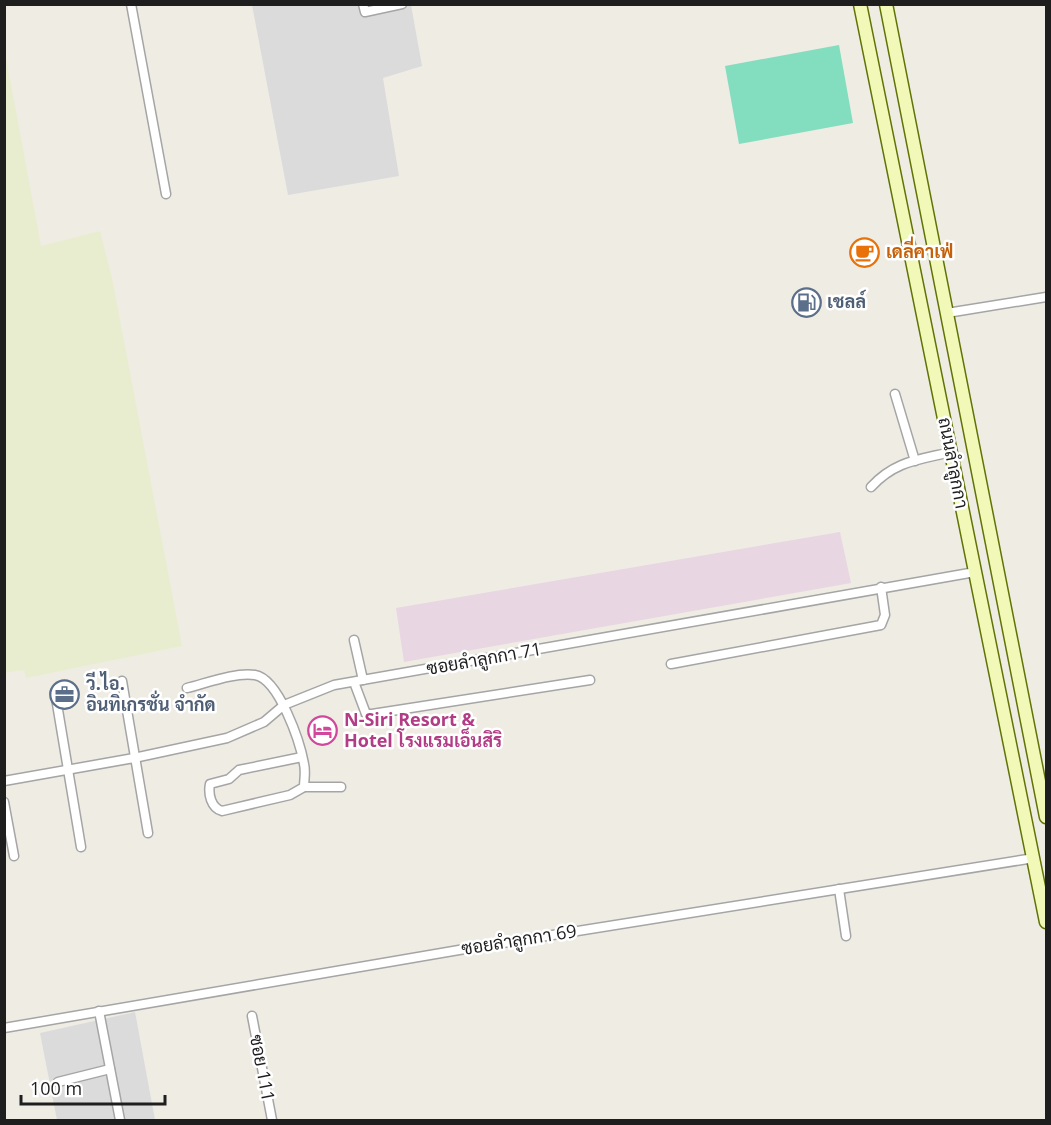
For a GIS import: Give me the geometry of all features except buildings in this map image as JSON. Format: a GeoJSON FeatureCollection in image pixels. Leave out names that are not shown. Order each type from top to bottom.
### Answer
{"type":"FeatureCollection","features":[{"type":"Feature","properties":{"kind":"main road","name":"ถนนลำลูกกา"},"geometry":{"type":"LineString","coordinates":[[860,4],[1047,922]]}},
{"type":"Feature","properties":{"kind":"main road","name":"ถนนลำลูกกา"},"geometry":{"type":"LineString","coordinates":[[886,4],[1047,817]]}},
{"type":"Feature","properties":{"kind":"street"},"geometry":{"type":"LineString","coordinates":[[130,4],[166,194]]}},
{"type":"Feature","properties":{"kind":"street"},"geometry":{"type":"LineString","coordinates":[[363,4],[365,12],[402,4]]}},
{"type":"Feature","properties":{"kind":"street"},"geometry":{"type":"LineString","coordinates":[[947,313],[1047,297]]}},
{"type":"Feature","properties":{"kind":"street"},"geometry":{"type":"LineString","coordinates":[[895,394],[915,461]]}},
{"type":"Feature","properties":{"kind":"street"},"geometry":{"type":"LineString","coordinates":[[872,487],[886,471],[951,452]]}},
{"type":"Feature","properties":{"kind":"street","name":"ซอยลำลูกกา 71"},"geometry":{"type":"LineString","coordinates":[[4,781],[134,758],[227,738],[264,722],[284,705],[334,686],[975,572]]}},
{"type":"Feature","properties":{"kind":"street"},"geometry":{"type":"LineString","coordinates":[[671,664],[881,625],[885,615],[881,587]]}},
{"type":"Feature","properties":{"kind":"street"},"geometry":{"type":"LineString","coordinates":[[354,640],[362,708],[366,714],[590,680]]}},
{"type":"Feature","properties":{"kind":"street"},"geometry":{"type":"LineString","coordinates":[[187,688],[254,675],[267,679],[284,705],[302,757],[305,766],[304,787]]}},
{"type":"Feature","properties":{"kind":"street"},"geometry":{"type":"LineString","coordinates":[[122,681],[148,833]]}},
{"type":"Feature","properties":{"kind":"street"},"geometry":{"type":"LineString","coordinates":[[55,692],[81,847]]}},
{"type":"Feature","properties":{"kind":"street"},"geometry":{"type":"LineString","coordinates":[[302,757],[239,770],[229,778],[208,786],[213,806],[222,811],[290,795],[304,787],[341,787]]}},
{"type":"Feature","properties":{"kind":"street"},"geometry":{"type":"LineString","coordinates":[[4,802],[14,856]]}},
{"type":"Feature","properties":{"kind":"street","name":"ซอยลำลูกกา 69"},"geometry":{"type":"LineString","coordinates":[[4,1028],[1034,858]]}},
{"type":"Feature","properties":{"kind":"street"},"geometry":{"type":"LineString","coordinates":[[839,889],[846,936]]}},
{"type":"Feature","properties":{"kind":"street"},"geometry":{"type":"LineString","coordinates":[[99,1011],[120,1120]]}},
{"type":"Feature","properties":{"kind":"street","name":"ซอย 111"},"geometry":{"type":"LineString","coordinates":[[252,1016],[272,1120]]}},
{"type":"Feature","properties":{"kind":"street"},"geometry":{"type":"LineString","coordinates":[[58,1082],[110,1069]]}},
{"type":"Feature","properties":{"kind":"shaded area"},"geometry":{"type":"Polygon","coordinates":[[[252,5],[411,5],[422,66],[383,78],[399,176],[288,195],[252,5]]]}},
{"type":"Feature","properties":{"kind":"shaded area"},"geometry":{"type":"Polygon","coordinates":[[[840,532],[851,583],[404,662],[396,608],[840,532]]]}},
{"type":"Feature","properties":{"kind":"shaded area"},"geometry":{"type":"Polygon","coordinates":[[[135,1012],[155,1120],[57,1120],[40,1033],[135,1012]]]}},
{"type":"Feature","properties":{"kind":"green space"},"geometry":{"type":"Polygon","coordinates":[[[839,45],[853,123],[739,144],[725,66],[839,45]]]}},
{"type":"Feature","properties":{"kind":"green space"},"geometry":{"type":"Polygon","coordinates":[[[5,52],[41,246],[100,231],[112,278],[182,646],[26,678],[24,670],[4,673],[5,52]]]}},
{"type":"Feature","properties":{"kind":"place","name":"เดลี่คาเฟ่"},"geometry":{"type":"Point","coordinates":[865,252]}},
{"type":"Feature","properties":{"kind":"place","name":"เชลล์"},"geometry":{"type":"Point","coordinates":[806,302]}},
{"type":"Feature","properties":{"kind":"place","name":"วี.ไอ. อินทิเกรชั่น จำกัด"},"geometry":{"type":"Point","coordinates":[65,694]}},
{"type":"Feature","properties":{"kind":"place","name":"N-Siri Resort & Hotel โรงแรมเอ็นสิริ"},"geometry":{"type":"Point","coordinates":[323,730]}}]}
